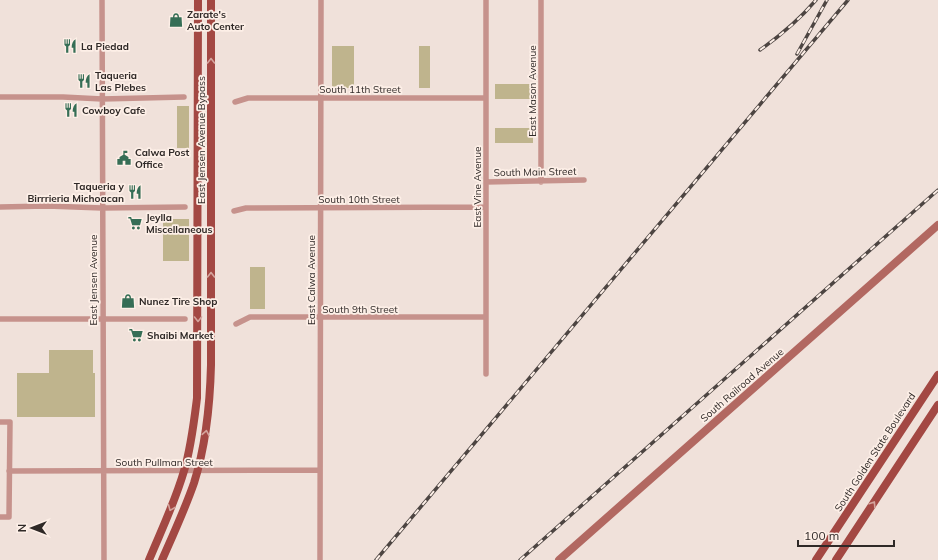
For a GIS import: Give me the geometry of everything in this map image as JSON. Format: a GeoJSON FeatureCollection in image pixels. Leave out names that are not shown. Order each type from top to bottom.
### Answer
{"type":"FeatureCollection","features":[{"type":"Feature","properties":{"kind":"main road","name":"East Jensen Avenue Bypass"},"geometry":{"type":"LineString","coordinates":[[149,560],[171,508],[184,471],[194,423],[198,380],[198,0]]}},
{"type":"Feature","properties":{"kind":"main road","name":"East Jensen Avenue Bypass"},"geometry":{"type":"LineString","coordinates":[[162,560],[188,500],[198,471],[206,429],[211,378],[211,0]]}},
{"type":"Feature","properties":{"kind":"main road","name":"South Golden State Boulevard"},"geometry":{"type":"LineString","coordinates":[[816,560],[938,375]]}},
{"type":"Feature","properties":{"kind":"main road"},"geometry":{"type":"LineString","coordinates":[[836,560],[938,405]]}},
{"type":"Feature","properties":{"kind":"street","name":"East Jensen Avenue"},"geometry":{"type":"LineString","coordinates":[[102,0],[104,560]]}},
{"type":"Feature","properties":{"kind":"street","name":"East Calwa Avenue"},"geometry":{"type":"LineString","coordinates":[[320,560],[321,0]]}},
{"type":"Feature","properties":{"kind":"street","name":"East Vine Avenue"},"geometry":{"type":"LineString","coordinates":[[486,0],[486,374]]}},
{"type":"Feature","properties":{"kind":"street","name":"East Mason Avenue"},"geometry":{"type":"LineString","coordinates":[[541,0],[541,182]]}},
{"type":"Feature","properties":{"kind":"street"},"geometry":{"type":"LineString","coordinates":[[0,97],[102,99],[184,97]]}},
{"type":"Feature","properties":{"kind":"street","name":"South 11th Street"},"geometry":{"type":"LineString","coordinates":[[235,102],[248,98],[486,98]]}},
{"type":"Feature","properties":{"kind":"street","name":"South Main Street"},"geometry":{"type":"LineString","coordinates":[[486,182],[584,180]]}},
{"type":"Feature","properties":{"kind":"street"},"geometry":{"type":"LineString","coordinates":[[0,207],[184,207]]}},
{"type":"Feature","properties":{"kind":"street","name":"South 10th Street"},"geometry":{"type":"LineString","coordinates":[[234,212],[246,208],[486,207]]}},
{"type":"Feature","properties":{"kind":"street","name":"South Railroad Avenue"},"geometry":{"type":"LineString","coordinates":[[558,560],[938,225]]}},
{"type":"Feature","properties":{"kind":"street","name":"South 9th Street"},"geometry":{"type":"LineString","coordinates":[[236,324],[250,317],[486,317]]}},
{"type":"Feature","properties":{"kind":"street"},"geometry":{"type":"LineString","coordinates":[[0,319],[185,319]]}},
{"type":"Feature","properties":{"kind":"street"},"geometry":{"type":"LineString","coordinates":[[0,422],[10,422],[8,471],[9,517],[0,517]]}},
{"type":"Feature","properties":{"kind":"street","name":"South Pullman Street"},"geometry":{"type":"LineString","coordinates":[[8,471],[320,470]]}},
{"type":"Feature","properties":{"kind":"shaded area"},"geometry":{"type":"Polygon","coordinates":[[[332,46],[354,46],[354,88],[332,88],[332,46]]]}},
{"type":"Feature","properties":{"kind":"shaded area"},"geometry":{"type":"Polygon","coordinates":[[[419,46],[430,46],[430,88],[419,88],[419,46]]]}},
{"type":"Feature","properties":{"kind":"shaded area"},"geometry":{"type":"Polygon","coordinates":[[[495,84],[533,84],[533,99],[495,99],[495,84]]]}},
{"type":"Feature","properties":{"kind":"shaded area"},"geometry":{"type":"Polygon","coordinates":[[[177,106],[189,106],[189,148],[177,148],[177,106]]]}},
{"type":"Feature","properties":{"kind":"shaded area"},"geometry":{"type":"Polygon","coordinates":[[[495,128],[533,128],[533,143],[495,143],[495,128]]]}},
{"type":"Feature","properties":{"kind":"shaded area"},"geometry":{"type":"Polygon","coordinates":[[[163,219],[189,219],[189,261],[163,261],[163,219]]]}},
{"type":"Feature","properties":{"kind":"shaded area"},"geometry":{"type":"Polygon","coordinates":[[[250,267],[265,267],[265,309],[250,309],[250,267]]]}},
{"type":"Feature","properties":{"kind":"shaded area"},"geometry":{"type":"Polygon","coordinates":[[[49,350],[93,350],[93,373],[95,373],[95,417],[17,417],[17,373],[49,373],[49,350]]]}},
{"type":"Feature","properties":{"kind":"railway"},"geometry":{"type":"LineString","coordinates":[[760,50],[790,27],[816,0]]}},
{"type":"Feature","properties":{"kind":"railway"},"geometry":{"type":"LineString","coordinates":[[797,54],[827,0]]}},
{"type":"Feature","properties":{"kind":"railway"},"geometry":{"type":"LineString","coordinates":[[376,560],[848,0]]}},
{"type":"Feature","properties":{"kind":"railway"},"geometry":{"type":"LineString","coordinates":[[520,560],[938,190]]}},
{"type":"Feature","properties":{"kind":"place","name":"Zarate's Auto Center"},"geometry":{"type":"Point","coordinates":[176,20]}},
{"type":"Feature","properties":{"kind":"place","name":"La Piedad"},"geometry":{"type":"Point","coordinates":[70,46]}},
{"type":"Feature","properties":{"kind":"place","name":"Taqueria Las Plebes"},"geometry":{"type":"Point","coordinates":[84,81]}},
{"type":"Feature","properties":{"kind":"place","name":"Cowboy Cafe"},"geometry":{"type":"Point","coordinates":[71,110]}},
{"type":"Feature","properties":{"kind":"place","name":"Calwa Post Office"},"geometry":{"type":"Point","coordinates":[124,158]}},
{"type":"Feature","properties":{"kind":"place","name":"Taqueria y Birrrieria Michoacan"},"geometry":{"type":"Point","coordinates":[135,192]}},
{"type":"Feature","properties":{"kind":"place","name":"Jeylla Miscellaneous"},"geometry":{"type":"Point","coordinates":[135,223]}},
{"type":"Feature","properties":{"kind":"place","name":"Nunez Tire Shop"},"geometry":{"type":"Point","coordinates":[128,301]}},
{"type":"Feature","properties":{"kind":"place","name":"Shaibi Market"},"geometry":{"type":"Point","coordinates":[136,335]}}]}
